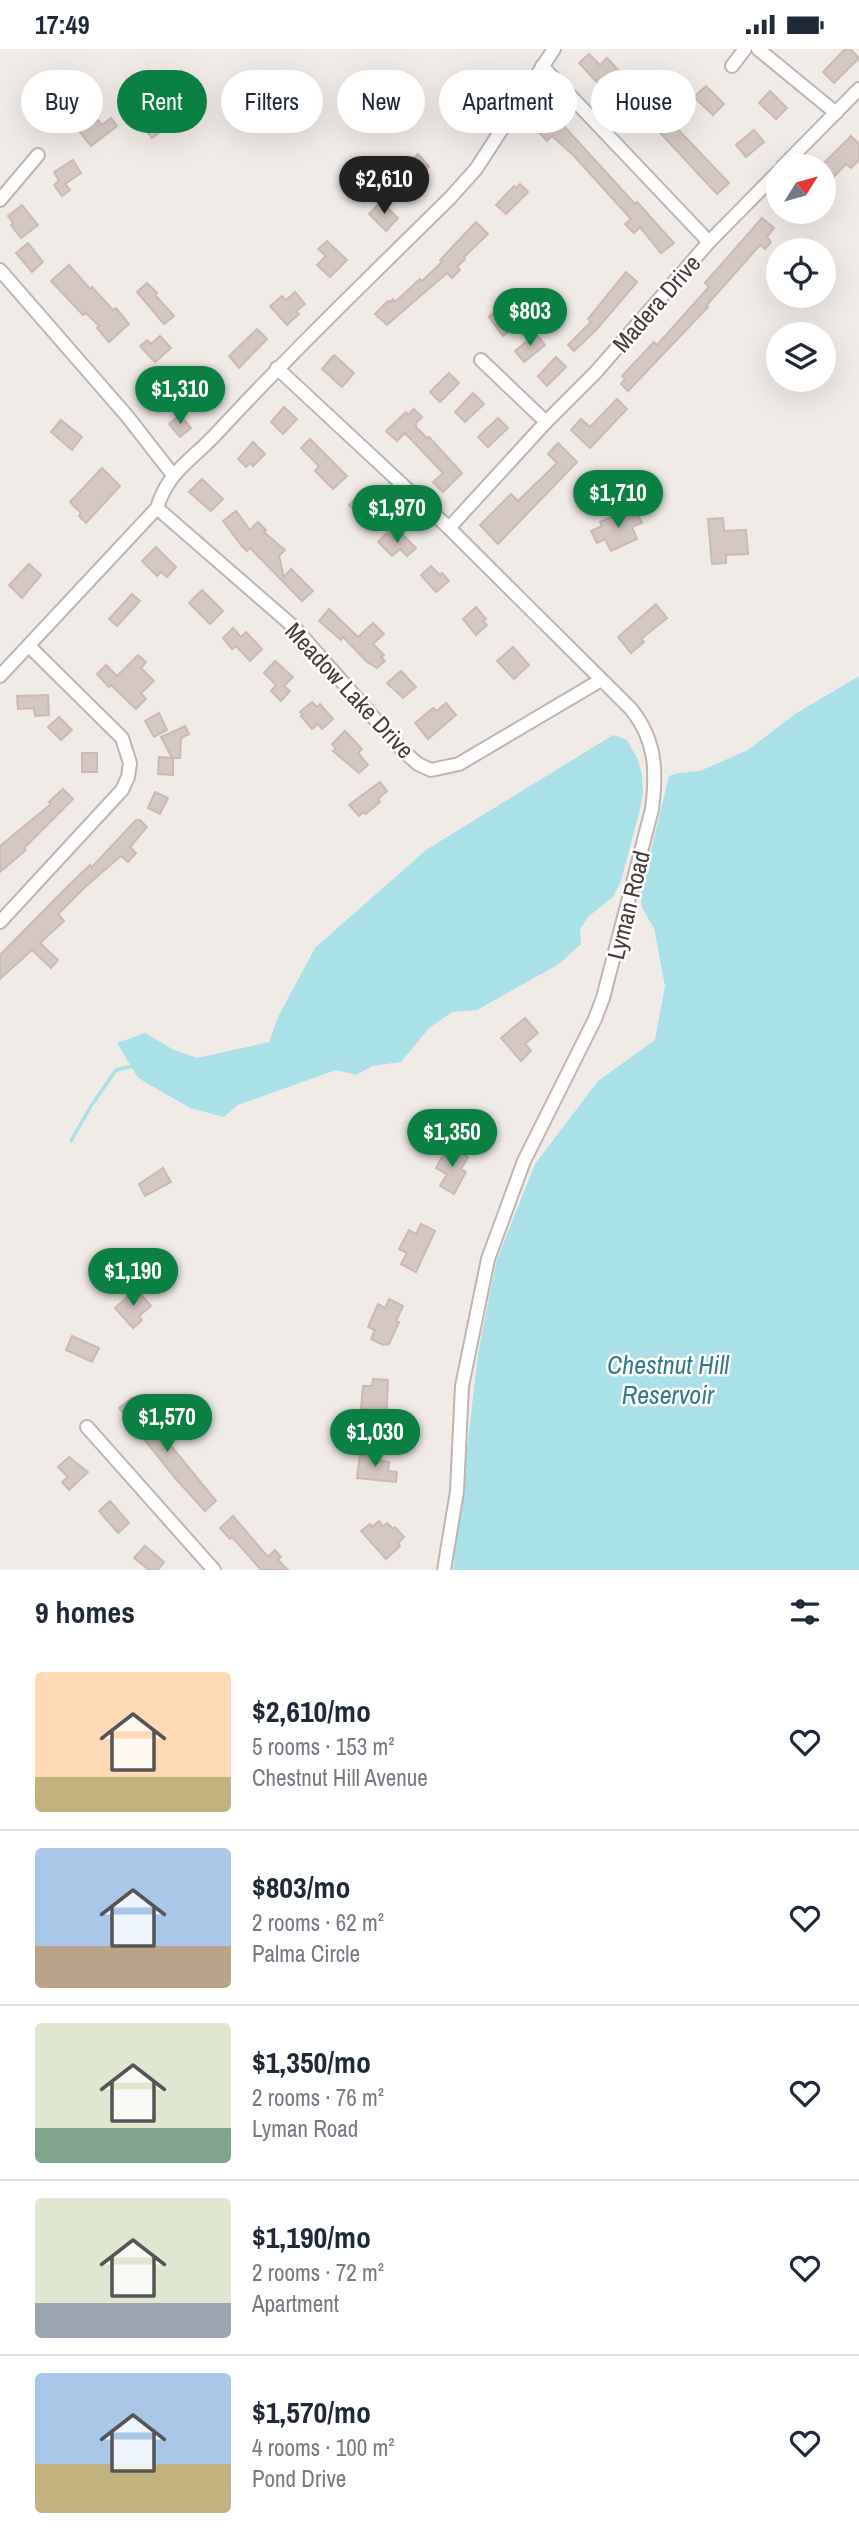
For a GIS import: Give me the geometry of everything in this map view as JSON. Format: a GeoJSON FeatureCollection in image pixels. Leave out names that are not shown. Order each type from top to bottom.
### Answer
{"type":"FeatureCollection","features":[{"type":"Feature","properties":{"kind":"street"},"geometry":{"type":"LineString","coordinates":[[0,676],[157,508],[162,490],[173,475],[206,445],[277,368],[468,179],[554,49]]}},
{"type":"Feature","properties":{"kind":"street"},"geometry":{"type":"LineString","coordinates":[[732,66],[744,49]]}},
{"type":"Feature","properties":{"kind":"street"},"geometry":{"type":"LineString","coordinates":[[758,49],[836,113]]}},
{"type":"Feature","properties":{"kind":"street"},"geometry":{"type":"LineString","coordinates":[[542,66],[709,242]]}},
{"type":"Feature","properties":{"kind":"street"},"geometry":{"type":"LineString","coordinates":[[795,154],[859,89]]}},
{"type":"Feature","properties":{"kind":"street"},"geometry":{"type":"LineString","coordinates":[[0,200],[38,155]]}},
{"type":"Feature","properties":{"kind":"street","name":"Madera Drive"},"geometry":{"type":"LineString","coordinates":[[449,529],[546,422],[596,372],[709,242],[766,184]]}},
{"type":"Feature","properties":{"kind":"street"},"geometry":{"type":"LineString","coordinates":[[0,269],[127,416],[173,475]]}},
{"type":"Feature","properties":{"kind":"street"},"geometry":{"type":"LineString","coordinates":[[481,359],[546,422]]}},
{"type":"Feature","properties":{"kind":"street","name":"Lyman Road"},"geometry":{"type":"LineString","coordinates":[[277,368],[449,529],[631,709],[647,734],[654,757],[652,809],[603,998],[524,1161],[488,1259],[462,1386],[457,1491],[444,1570]]}},
{"type":"Feature","properties":{"kind":"street","name":"Meadow Lake Drive"},"geometry":{"type":"LineString","coordinates":[[157,508],[295,628],[403,751],[418,764],[431,770],[459,764],[601,680]]}},
{"type":"Feature","properties":{"kind":"street"},"geometry":{"type":"LineString","coordinates":[[0,922],[122,790],[130,763],[122,738],[29,646]]}},
{"type":"Feature","properties":{"kind":"street"},"geometry":{"type":"LineString","coordinates":[[88,1427],[214,1570]]}},
{"type":"Feature","properties":{"kind":"water","name":"Chestnut Hill Reservoir"},"geometry":{"type":"Polygon","coordinates":[[[859,676],[859,1570],[453,1570],[478,1354],[496,1262],[535,1164],[598,1081],[655,1040],[665,986],[654,928],[642,908],[640,896],[669,776],[700,771],[748,750],[795,714],[859,676]]]}},
{"type":"Feature","properties":{"kind":"water"},"geometry":{"type":"Polygon","coordinates":[[[613,735],[627,740],[638,760],[643,793],[640,809],[621,881],[613,897],[589,916],[580,929],[581,944],[559,964],[477,1010],[452,1012],[429,1028],[401,1062],[372,1066],[356,1075],[336,1070],[238,1105],[224,1117],[190,1108],[138,1078],[117,1043],[145,1033],[172,1049],[197,1058],[269,1042],[279,1015],[315,948],[426,850],[613,735]]]}},
{"type":"Feature","properties":{"kind":"building"},"geometry":{"type":"Polygon","coordinates":[[[845,49],[850,49],[859,58],[834,83],[823,72],[845,49]]]}},
{"type":"Feature","properties":{"kind":"building"},"geometry":{"type":"Polygon","coordinates":[[[589,54],[600,65],[607,58],[618,70],[591,70],[591,76],[579,63],[589,54]]]}},
{"type":"Feature","properties":{"kind":"building"},"geometry":{"type":"Polygon","coordinates":[[[706,86],[724,104],[713,115],[696,99],[696,95],[706,86]]]}},
{"type":"Feature","properties":{"kind":"building"},"geometry":{"type":"Polygon","coordinates":[[[770,91],[787,108],[776,119],[759,103],[770,91]]]}},
{"type":"Feature","properties":{"kind":"building"},"geometry":{"type":"Polygon","coordinates":[[[111,118],[117,126],[91,146],[81,133],[103,133],[103,124],[111,118]]]}},
{"type":"Feature","properties":{"kind":"building"},"geometry":{"type":"Polygon","coordinates":[[[754,130],[764,142],[746,157],[736,145],[754,130]]]}},
{"type":"Feature","properties":{"kind":"building"},"geometry":{"type":"Polygon","coordinates":[[[540,133],[570,133],[674,243],[661,253],[640,227],[634,233],[625,224],[631,219],[574,156],[552,136],[547,141],[540,133]]]}},
{"type":"Feature","properties":{"kind":"building"},"geometry":{"type":"Polygon","coordinates":[[[660,133],[681,133],[729,183],[717,194],[660,133]]]}},
{"type":"Feature","properties":{"kind":"building"},"geometry":{"type":"Polygon","coordinates":[[[851,136],[859,144],[859,160],[851,168],[846,164],[836,175],[836,154],[833,154],[851,136]]]}},
{"type":"Feature","properties":{"kind":"building"},"geometry":{"type":"Polygon","coordinates":[[[418,154],[429,167],[404,189],[395,179],[418,154]]]}},
{"type":"Feature","properties":{"kind":"building"},"geometry":{"type":"Polygon","coordinates":[[[73,160],[81,173],[65,184],[70,190],[62,196],[54,185],[59,181],[54,172],[73,160]]]}},
{"type":"Feature","properties":{"kind":"building"},"geometry":{"type":"Polygon","coordinates":[[[520,184],[528,192],[506,214],[496,205],[514,186],[516,188],[520,184]]]}},
{"type":"Feature","properties":{"kind":"building"},"geometry":{"type":"Polygon","coordinates":[[[381,202],[398,218],[386,231],[369,214],[381,202]]]}},
{"type":"Feature","properties":{"kind":"building"},"geometry":{"type":"Polygon","coordinates":[[[22,205],[38,225],[21,238],[8,216],[22,205]]]}},
{"type":"Feature","properties":{"kind":"building"},"geometry":{"type":"Polygon","coordinates":[[[762,218],[774,228],[766,238],[765,249],[760,245],[706,306],[708,307],[628,391],[621,384],[625,379],[622,376],[654,342],[657,345],[709,287],[705,283],[762,218]]]}},
{"type":"Feature","properties":{"kind":"building"},"geometry":{"type":"Polygon","coordinates":[[[476,222],[488,234],[464,257],[457,267],[460,270],[452,278],[447,273],[387,325],[375,314],[388,301],[393,299],[395,302],[420,279],[422,281],[476,222]]]}},
{"type":"Feature","properties":{"kind":"building"},"geometry":{"type":"Polygon","coordinates":[[[327,241],[347,260],[330,277],[317,265],[326,256],[318,249],[327,241]]]}},
{"type":"Feature","properties":{"kind":"building"},"geometry":{"type":"Polygon","coordinates":[[[28,243],[43,262],[32,272],[16,253],[28,243]]]}},
{"type":"Feature","properties":{"kind":"building"},"geometry":{"type":"Polygon","coordinates":[[[69,265],[90,289],[92,287],[113,310],[116,308],[129,324],[109,342],[97,328],[99,326],[86,313],[83,315],[51,281],[69,265]]]}},
{"type":"Feature","properties":{"kind":"building"},"geometry":{"type":"Polygon","coordinates":[[[626,272],[637,282],[597,329],[574,351],[568,345],[591,322],[588,319],[626,272]]]}},
{"type":"Feature","properties":{"kind":"building"},"geometry":{"type":"Polygon","coordinates":[[[147,283],[174,316],[164,324],[137,292],[147,283]]]}},
{"type":"Feature","properties":{"kind":"building"},"geometry":{"type":"Polygon","coordinates":[[[295,292],[305,304],[296,311],[299,314],[287,325],[270,306],[282,296],[286,300],[295,292]]]}},
{"type":"Feature","properties":{"kind":"building"},"geometry":{"type":"Polygon","coordinates":[[[509,300],[524,319],[503,336],[489,317],[509,300]]]}},
{"type":"Feature","properties":{"kind":"building"},"geometry":{"type":"Polygon","coordinates":[[[257,329],[267,339],[239,368],[229,356],[257,329]]]}},
{"type":"Feature","properties":{"kind":"building"},"geometry":{"type":"Polygon","coordinates":[[[536,334],[545,345],[524,362],[515,351],[536,334]]]}},
{"type":"Feature","properties":{"kind":"building"},"geometry":{"type":"Polygon","coordinates":[[[160,336],[171,348],[155,362],[140,346],[147,340],[151,344],[160,336]]]}},
{"type":"Feature","properties":{"kind":"building"},"geometry":{"type":"Polygon","coordinates":[[[334,355],[354,373],[342,387],[322,369],[334,355]]]}},
{"type":"Feature","properties":{"kind":"building"},"geometry":{"type":"Polygon","coordinates":[[[556,357],[566,367],[547,386],[538,376],[556,357]]]}},
{"type":"Feature","properties":{"kind":"building"},"geometry":{"type":"Polygon","coordinates":[[[449,373],[459,383],[440,402],[430,392],[449,373]]]}},
{"type":"Feature","properties":{"kind":"building"},"geometry":{"type":"Polygon","coordinates":[[[157,374],[164,383],[168,379],[181,394],[166,408],[146,384],[157,374]]]}},
{"type":"Feature","properties":{"kind":"building"},"geometry":{"type":"Polygon","coordinates":[[[473,393],[484,404],[465,422],[455,412],[473,393]]]}},
{"type":"Feature","properties":{"kind":"building"},"geometry":{"type":"Polygon","coordinates":[[[617,399],[627,409],[590,448],[571,430],[581,419],[590,427],[617,399]]]}},
{"type":"Feature","properties":{"kind":"building"},"geometry":{"type":"Polygon","coordinates":[[[284,407],[297,419],[283,434],[271,422],[284,407]]]}},
{"type":"Feature","properties":{"kind":"building"},"geometry":{"type":"Polygon","coordinates":[[[414,409],[422,417],[416,427],[429,437],[462,473],[443,492],[433,482],[443,473],[405,433],[397,441],[386,431],[406,412],[408,415],[414,409]]]}},
{"type":"Feature","properties":{"kind":"building"},"geometry":{"type":"Polygon","coordinates":[[[180,415],[191,428],[180,437],[169,424],[180,415]]]}},
{"type":"Feature","properties":{"kind":"building"},"geometry":{"type":"Polygon","coordinates":[[[498,418],[508,428],[488,447],[478,437],[498,418]]]}},
{"type":"Feature","properties":{"kind":"building"},"geometry":{"type":"Polygon","coordinates":[[[61,420],[82,437],[72,450],[51,432],[61,420]]]}},
{"type":"Feature","properties":{"kind":"building"},"geometry":{"type":"Polygon","coordinates":[[[310,439],[347,476],[333,489],[315,471],[319,466],[301,448],[310,439]]]}},
{"type":"Feature","properties":{"kind":"building"},"geometry":{"type":"Polygon","coordinates":[[[253,442],[265,454],[253,466],[250,463],[246,467],[238,459],[253,442]]]}},
{"type":"Feature","properties":{"kind":"building"},"geometry":{"type":"Polygon","coordinates":[[[558,443],[577,462],[498,544],[480,525],[511,494],[518,501],[557,463],[548,454],[558,443]]]}},
{"type":"Feature","properties":{"kind":"building"},"geometry":{"type":"Polygon","coordinates":[[[102,468],[120,486],[86,523],[70,502],[102,468]]]}},
{"type":"Feature","properties":{"kind":"building"},"geometry":{"type":"Polygon","coordinates":[[[202,479],[223,499],[211,511],[189,492],[202,479]]]}},
{"type":"Feature","properties":{"kind":"building"},"geometry":{"type":"Polygon","coordinates":[[[359,495],[375,509],[365,520],[349,505],[359,495]]]}},
{"type":"Feature","properties":{"kind":"building"},"geometry":{"type":"Polygon","coordinates":[[[627,510],[628,514],[636,511],[642,523],[632,527],[637,539],[611,551],[605,539],[597,543],[591,531],[602,526],[600,522],[627,510]]]}},
{"type":"Feature","properties":{"kind":"building"},"geometry":{"type":"Polygon","coordinates":[[[236,511],[250,530],[258,522],[266,530],[264,532],[285,550],[279,556],[284,577],[291,569],[313,591],[302,601],[250,548],[247,551],[241,545],[223,521],[236,511]]]}},
{"type":"Feature","properties":{"kind":"building"},"geometry":{"type":"Polygon","coordinates":[[[723,518],[724,531],[746,530],[748,554],[726,555],[726,563],[712,564],[708,519],[723,518]]]}},
{"type":"Feature","properties":{"kind":"building"},"geometry":{"type":"Polygon","coordinates":[[[388,532],[395,540],[402,534],[416,548],[407,556],[400,549],[392,556],[378,542],[388,532]]]}},
{"type":"Feature","properties":{"kind":"building"},"geometry":{"type":"Polygon","coordinates":[[[156,547],[176,567],[167,577],[161,572],[157,576],[142,561],[156,547]]]}},
{"type":"Feature","properties":{"kind":"building"},"geometry":{"type":"Polygon","coordinates":[[[29,564],[41,575],[22,598],[9,585],[29,564]]]}},
{"type":"Feature","properties":{"kind":"building"},"geometry":{"type":"Polygon","coordinates":[[[431,566],[449,581],[436,592],[421,575],[431,566]]]}},
{"type":"Feature","properties":{"kind":"building"},"geometry":{"type":"Polygon","coordinates":[[[202,590],[223,611],[210,624],[189,603],[202,590]]]}},
{"type":"Feature","properties":{"kind":"building"},"geometry":{"type":"Polygon","coordinates":[[[132,594],[140,601],[117,626],[109,619],[132,594]]]}},
{"type":"Feature","properties":{"kind":"building"},"geometry":{"type":"Polygon","coordinates":[[[656,604],[667,618],[641,639],[644,642],[631,653],[618,637],[656,604]]]}},
{"type":"Feature","properties":{"kind":"building"},"geometry":{"type":"Polygon","coordinates":[[[476,607],[486,619],[483,621],[487,625],[476,635],[463,619],[476,607]]]}},
{"type":"Feature","properties":{"kind":"building"},"geometry":{"type":"Polygon","coordinates":[[[329,609],[358,637],[373,623],[384,634],[373,644],[384,655],[381,657],[385,661],[377,668],[367,662],[343,637],[341,640],[319,621],[329,609]]]}},
{"type":"Feature","properties":{"kind":"building"},"geometry":{"type":"Polygon","coordinates":[[[233,628],[241,637],[246,632],[262,649],[250,661],[236,646],[232,649],[223,638],[233,628]]]}},
{"type":"Feature","properties":{"kind":"building"},"geometry":{"type":"Polygon","coordinates":[[[513,647],[529,665],[514,679],[497,661],[513,647]]]}},
{"type":"Feature","properties":{"kind":"building"},"geometry":{"type":"Polygon","coordinates":[[[138,655],[146,662],[141,668],[154,681],[141,693],[146,699],[136,709],[97,674],[106,665],[117,676],[138,655]]]}},
{"type":"Feature","properties":{"kind":"building"},"geometry":{"type":"Polygon","coordinates":[[[275,661],[293,677],[284,686],[290,691],[281,701],[271,691],[276,685],[264,673],[275,661]]]}},
{"type":"Feature","properties":{"kind":"building"},"geometry":{"type":"Polygon","coordinates":[[[401,671],[416,687],[403,698],[387,683],[401,671]]]}},
{"type":"Feature","properties":{"kind":"building"},"geometry":{"type":"Polygon","coordinates":[[[48,695],[49,715],[35,716],[34,708],[18,709],[17,696],[48,695]]]}},
{"type":"Feature","properties":{"kind":"building"},"geometry":{"type":"Polygon","coordinates":[[[312,702],[317,707],[320,704],[333,719],[322,729],[318,724],[312,729],[301,716],[303,715],[300,712],[312,702]]]}},
{"type":"Feature","properties":{"kind":"building"},"geometry":{"type":"Polygon","coordinates":[[[446,703],[456,715],[428,739],[415,723],[433,708],[437,711],[446,703]]]}},
{"type":"Feature","properties":{"kind":"building"},"geometry":{"type":"Polygon","coordinates":[[[159,713],[167,730],[154,737],[145,721],[159,713]]]}},
{"type":"Feature","properties":{"kind":"building"},"geometry":{"type":"Polygon","coordinates":[[[59,717],[72,730],[61,740],[48,727],[59,717]]]}},
{"type":"Feature","properties":{"kind":"building"},"geometry":{"type":"Polygon","coordinates":[[[185,726],[189,734],[181,738],[180,758],[172,758],[161,737],[185,726]]]}},
{"type":"Feature","properties":{"kind":"building"},"geometry":{"type":"Polygon","coordinates":[[[345,731],[362,749],[358,753],[368,765],[359,773],[333,751],[336,749],[332,744],[345,731]]]}},
{"type":"Feature","properties":{"kind":"building"},"geometry":{"type":"Polygon","coordinates":[[[82,753],[97,753],[97,772],[82,772],[82,753]]]}},
{"type":"Feature","properties":{"kind":"building"},"geometry":{"type":"Polygon","coordinates":[[[159,757],[173,758],[173,775],[158,774],[159,757]]]}},
{"type":"Feature","properties":{"kind":"building"},"geometry":{"type":"Polygon","coordinates":[[[380,782],[387,791],[378,799],[380,802],[366,814],[364,812],[359,816],[349,805],[380,782]]]}},
{"type":"Feature","properties":{"kind":"building"},"geometry":{"type":"Polygon","coordinates":[[[63,789],[73,799],[24,848],[26,850],[0,872],[0,846],[51,804],[49,802],[63,789]]]}},
{"type":"Feature","properties":{"kind":"building"},"geometry":{"type":"Polygon","coordinates":[[[155,792],[168,798],[160,814],[148,808],[155,792]]]}},
{"type":"Feature","properties":{"kind":"building"},"geometry":{"type":"Polygon","coordinates":[[[136,820],[140,820],[147,827],[130,847],[136,853],[128,862],[121,856],[86,886],[58,914],[64,921],[40,943],[58,960],[51,968],[32,950],[0,979],[0,955],[90,865],[92,867],[136,820]]]}},
{"type":"Feature","properties":{"kind":"building"},"geometry":{"type":"Polygon","coordinates":[[[525,1018],[538,1033],[525,1044],[531,1051],[521,1061],[501,1038],[525,1018]]]}},
{"type":"Feature","properties":{"kind":"building"},"geometry":{"type":"Polygon","coordinates":[[[447,1148],[468,1157],[461,1169],[466,1172],[454,1194],[440,1186],[447,1174],[436,1168],[447,1148]]]}},
{"type":"Feature","properties":{"kind":"building"},"geometry":{"type":"Polygon","coordinates":[[[163,1168],[171,1182],[145,1196],[139,1184],[163,1168]]]}},
{"type":"Feature","properties":{"kind":"building"},"geometry":{"type":"Polygon","coordinates":[[[421,1224],[435,1231],[416,1272],[401,1264],[407,1253],[399,1249],[409,1230],[416,1234],[421,1224]]]}},
{"type":"Feature","properties":{"kind":"building"},"geometry":{"type":"Polygon","coordinates":[[[136,1289],[151,1306],[139,1316],[142,1320],[133,1328],[115,1308],[136,1289]]]}},
{"type":"Feature","properties":{"kind":"building"},"geometry":{"type":"Polygon","coordinates":[[[389,1299],[403,1306],[389,1344],[383,1345],[371,1339],[375,1330],[368,1327],[378,1304],[385,1308],[389,1299]]]}},
{"type":"Feature","properties":{"kind":"building"},"geometry":{"type":"Polygon","coordinates":[[[72,1336],[99,1348],[92,1362],[66,1350],[72,1336]]]}},
{"type":"Feature","properties":{"kind":"building"},"geometry":{"type":"Polygon","coordinates":[[[373,1379],[388,1380],[386,1425],[369,1424],[370,1410],[361,1409],[363,1386],[372,1386],[373,1379]]]}},
{"type":"Feature","properties":{"kind":"building"},"geometry":{"type":"Polygon","coordinates":[[[132,1398],[216,1501],[205,1511],[119,1408],[132,1398]]]}},
{"type":"Feature","properties":{"kind":"building"},"geometry":{"type":"Polygon","coordinates":[[[360,1454],[380,1456],[379,1460],[389,1462],[388,1471],[397,1472],[396,1482],[357,1478],[360,1454]]]}},
{"type":"Feature","properties":{"kind":"building"},"geometry":{"type":"Polygon","coordinates":[[[69,1457],[88,1472],[69,1490],[62,1482],[68,1477],[58,1467],[69,1457]]]}},
{"type":"Feature","properties":{"kind":"building"},"geometry":{"type":"Polygon","coordinates":[[[110,1501],[129,1523],[118,1533],[99,1511],[110,1501]]]}},
{"type":"Feature","properties":{"kind":"building"},"geometry":{"type":"Polygon","coordinates":[[[233,1516],[268,1557],[275,1550],[281,1557],[278,1560],[288,1570],[261,1570],[232,1537],[230,1539],[220,1528],[233,1516]]]}},
{"type":"Feature","properties":{"kind":"building"},"geometry":{"type":"Polygon","coordinates":[[[379,1521],[383,1526],[387,1523],[393,1529],[395,1527],[404,1537],[398,1543],[400,1546],[386,1559],[361,1531],[379,1521]]]}},
{"type":"Feature","properties":{"kind":"building"},"geometry":{"type":"Polygon","coordinates":[[[145,1546],[164,1562],[158,1570],[149,1570],[134,1558],[145,1546]]]}},
{"type":"Feature","properties":{"kind":"waterway"},"geometry":{"type":"LineString","coordinates":[[71,1141],[116,1070],[133,1066]]}}]}
